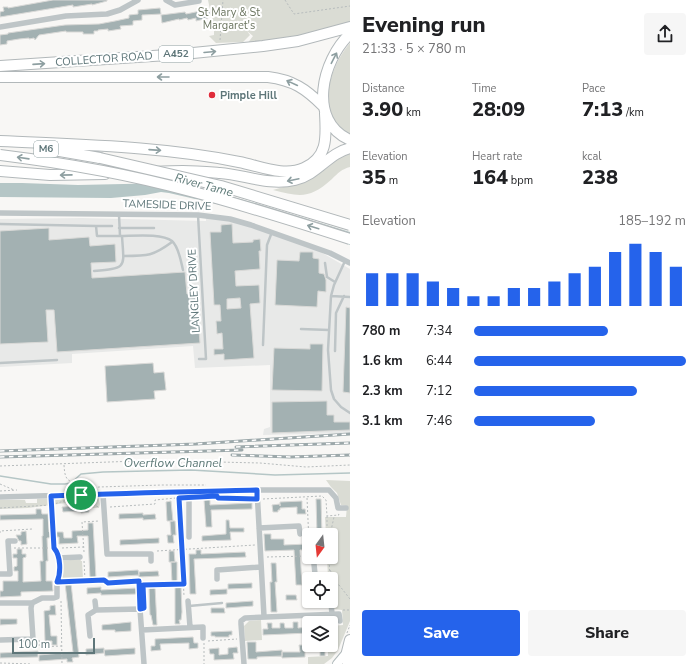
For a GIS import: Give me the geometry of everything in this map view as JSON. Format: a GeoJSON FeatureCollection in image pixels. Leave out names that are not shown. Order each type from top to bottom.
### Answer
{"type":"FeatureCollection","features":[{"type":"Feature","properties":{"kind":"highway","name":"COLLECTOR ROAD"},"geometry":{"type":"LineString","coordinates":[[0,66],[183,54],[263,46],[298,40],[350,27]]}},
{"type":"Feature","properties":{"kind":"highway"},"geometry":{"type":"LineString","coordinates":[[0,141],[169,151],[288,172],[306,167],[318,158],[324,149],[326,134],[324,80],[339,47],[350,34]]}},
{"type":"Feature","properties":{"kind":"highway","name":"COLLECTOR ROAD"},"geometry":{"type":"LineString","coordinates":[[0,78],[279,78],[292,82],[306,90],[324,109],[337,132],[350,140]]}},
{"type":"Feature","properties":{"kind":"highway","name":"M6"},"geometry":{"type":"LineString","coordinates":[[0,145],[50,150],[100,158],[221,186],[350,225]]}},
{"type":"Feature","properties":{"kind":"highway"},"geometry":{"type":"LineString","coordinates":[[0,171],[50,175],[183,171],[222,174],[267,182],[279,182],[297,180],[314,171],[335,154],[350,148]]}},
{"type":"Feature","properties":{"kind":"highway","name":"M6"},"geometry":{"type":"LineString","coordinates":[[0,155],[109,172],[190,191],[350,239]]}},
{"type":"Feature","properties":{"kind":"highway"},"geometry":{"type":"LineString","coordinates":[[348,664],[347,652],[350,640]]}},
{"type":"Feature","properties":{"kind":"street"},"geometry":{"type":"LineString","coordinates":[[0,27],[66,16],[106,14],[120,10],[138,0]]}},
{"type":"Feature","properties":{"kind":"street"},"geometry":{"type":"LineString","coordinates":[[166,0],[175,4],[199,1]]}},
{"type":"Feature","properties":{"kind":"street","name":"TAMESIDE DRIVE"},"geometry":{"type":"LineString","coordinates":[[0,213],[198,215],[230,219],[272,232],[348,262]]}},
{"type":"Feature","properties":{"kind":"street"},"geometry":{"type":"LineString","coordinates":[[257,490],[264,616]]}},
{"type":"Feature","properties":{"kind":"street"},"geometry":{"type":"LineString","coordinates":[[0,497],[103,494],[189,495],[257,490],[329,490],[336,498],[338,508],[346,508]]}},
{"type":"Feature","properties":{"kind":"street"},"geometry":{"type":"LineString","coordinates":[[103,494],[107,554],[151,554],[151,561]]}},
{"type":"Feature","properties":{"kind":"street"},"geometry":{"type":"LineString","coordinates":[[189,495],[189,537]]}},
{"type":"Feature","properties":{"kind":"street"},"geometry":{"type":"LineString","coordinates":[[259,528],[299,526],[300,534]]}},
{"type":"Feature","properties":{"kind":"street"},"geometry":{"type":"LineString","coordinates":[[0,574],[10,574],[8,540],[15,541]]}},
{"type":"Feature","properties":{"kind":"street"},"geometry":{"type":"LineString","coordinates":[[0,604],[32,603],[42,598],[57,597],[57,582],[60,576],[57,553],[83,557]]}},
{"type":"Feature","properties":{"kind":"street"},"geometry":{"type":"LineString","coordinates":[[314,564],[315,572]]}},
{"type":"Feature","properties":{"kind":"street"},"geometry":{"type":"LineString","coordinates":[[217,578],[217,570],[261,567]]}},
{"type":"Feature","properties":{"kind":"street"},"geometry":{"type":"LineString","coordinates":[[95,601],[96,610]]}},
{"type":"Feature","properties":{"kind":"street"},"geometry":{"type":"LineString","coordinates":[[0,640],[33,638],[32,603]]}},
{"type":"Feature","properties":{"kind":"street"},"geometry":{"type":"LineString","coordinates":[[189,604],[190,627]]}},
{"type":"Feature","properties":{"kind":"street"},"geometry":{"type":"LineString","coordinates":[[332,608],[332,614]]}},
{"type":"Feature","properties":{"kind":"street"},"geometry":{"type":"LineString","coordinates":[[90,636],[88,615],[96,610],[140,609],[144,664]]}},
{"type":"Feature","properties":{"kind":"street"},"geometry":{"type":"LineString","coordinates":[[244,664],[241,621],[245,618],[339,614],[340,620]]}},
{"type":"Feature","properties":{"kind":"street"},"geometry":{"type":"LineString","coordinates":[[142,630],[203,626],[203,638]]}},
{"type":"Feature","properties":{"kind":"street"},"geometry":{"type":"LineString","coordinates":[[337,664],[347,652]]}},
{"type":"Feature","properties":{"kind":"lane"},"geometry":{"type":"LineString","coordinates":[[94,272],[114,270],[121,266],[124,261],[119,214]]}},
{"type":"Feature","properties":{"kind":"lane","name":"LANGLEY DRIVE"},"geometry":{"type":"LineString","coordinates":[[198,215],[206,359],[199,360]]}},
{"type":"Feature","properties":{"kind":"lane"},"geometry":{"type":"LineString","coordinates":[[0,224],[112,226]]}},
{"type":"Feature","properties":{"kind":"lane"},"geometry":{"type":"LineString","coordinates":[[96,226],[97,236],[164,237],[172,242],[178,253],[183,270]]}},
{"type":"Feature","properties":{"kind":"lane"},"geometry":{"type":"LineString","coordinates":[[120,228],[154,228]]}},
{"type":"Feature","properties":{"kind":"lane"},"geometry":{"type":"LineString","coordinates":[[263,345],[266,246],[272,232]]}},
{"type":"Feature","properties":{"kind":"lane"},"geometry":{"type":"LineString","coordinates":[[124,256],[149,255],[159,251],[172,242]]}},
{"type":"Feature","properties":{"kind":"lane"},"geometry":{"type":"LineString","coordinates":[[348,262],[336,282],[331,296],[328,350],[331,390],[334,399],[350,413]]}},
{"type":"Feature","properties":{"kind":"lane"},"geometry":{"type":"LineString","coordinates":[[325,263],[327,277],[336,282]]}},
{"type":"Feature","properties":{"kind":"lane"},"geometry":{"type":"LineString","coordinates":[[331,296],[350,296]]}},
{"type":"Feature","properties":{"kind":"lane"},"geometry":{"type":"LineString","coordinates":[[335,351],[336,313],[344,296]]}},
{"type":"Feature","properties":{"kind":"lane"},"geometry":{"type":"LineString","coordinates":[[301,329],[329,330]]}},
{"type":"Feature","properties":{"kind":"lane"},"geometry":{"type":"LineString","coordinates":[[0,363],[57,360]]}},
{"type":"Feature","properties":{"kind":"lane"},"geometry":{"type":"LineString","coordinates":[[189,604],[222,603]]}},
{"type":"Feature","properties":{"kind":"path"},"geometry":{"type":"LineString","coordinates":[[220,40],[223,0]]}},
{"type":"Feature","properties":{"kind":"path"},"geometry":{"type":"LineString","coordinates":[[285,0],[294,14],[350,6]]}},
{"type":"Feature","properties":{"kind":"path"},"geometry":{"type":"LineString","coordinates":[[0,466],[137,461],[176,463],[260,463],[306,467],[350,465]]}},
{"type":"Feature","properties":{"kind":"path"},"geometry":{"type":"LineString","coordinates":[[64,464],[65,476],[68,480],[81,486],[81,495]]}},
{"type":"Feature","properties":{"kind":"path"},"geometry":{"type":"LineString","coordinates":[[0,484],[15,490]]}},
{"type":"Feature","properties":{"kind":"path"},"geometry":{"type":"LineString","coordinates":[[76,501],[82,501],[104,507],[155,504],[155,500],[179,495],[189,495]]}},
{"type":"Feature","properties":{"kind":"path"},"geometry":{"type":"LineString","coordinates":[[179,495],[184,602],[189,604]]}},
{"type":"Feature","properties":{"kind":"path"},"geometry":{"type":"LineString","coordinates":[[51,496],[57,553]]}},
{"type":"Feature","properties":{"kind":"path"},"geometry":{"type":"LineString","coordinates":[[217,496],[218,498],[257,499],[322,496],[326,500],[328,528]]}},
{"type":"Feature","properties":{"kind":"path"},"geometry":{"type":"LineString","coordinates":[[307,497],[308,528]]}},
{"type":"Feature","properties":{"kind":"path"},"geometry":{"type":"LineString","coordinates":[[0,508],[51,505],[64,501]]}},
{"type":"Feature","properties":{"kind":"path"},"geometry":{"type":"LineString","coordinates":[[327,516],[338,515]]}},
{"type":"Feature","properties":{"kind":"path"},"geometry":{"type":"LineString","coordinates":[[330,528],[334,516]]}},
{"type":"Feature","properties":{"kind":"path"},"geometry":{"type":"LineString","coordinates":[[85,580],[82,522],[105,521]]}},
{"type":"Feature","properties":{"kind":"path"},"geometry":{"type":"LineString","coordinates":[[0,533],[0,531],[32,529]]}},
{"type":"Feature","properties":{"kind":"path"},"geometry":{"type":"LineString","coordinates":[[151,554],[155,551],[260,545]]}},
{"type":"Feature","properties":{"kind":"path"},"geometry":{"type":"LineString","coordinates":[[9,548],[57,553],[83,547]]}},
{"type":"Feature","properties":{"kind":"path"},"geometry":{"type":"LineString","coordinates":[[260,557],[302,556]]}},
{"type":"Feature","properties":{"kind":"path"},"geometry":{"type":"LineString","coordinates":[[330,564],[330,570],[350,599]]}},
{"type":"Feature","properties":{"kind":"path"},"geometry":{"type":"LineString","coordinates":[[57,582],[85,580],[104,580],[108,583],[139,581],[140,609]]}},
{"type":"Feature","properties":{"kind":"path"},"geometry":{"type":"LineString","coordinates":[[140,609],[144,608],[143,585],[184,584]]}},
{"type":"Feature","properties":{"kind":"path"},"geometry":{"type":"LineString","coordinates":[[61,597],[63,647],[61,647],[62,664]]}},
{"type":"Feature","properties":{"kind":"path"},"geometry":{"type":"LineString","coordinates":[[33,638],[39,638],[39,647],[61,647]]}},
{"type":"Feature","properties":{"kind":"path"},"geometry":{"type":"LineString","coordinates":[[204,664],[204,642],[242,639]]}},
{"type":"Feature","properties":{"kind":"path"},"geometry":{"type":"LineString","coordinates":[[0,663],[32,664]]}},
{"type":"Feature","properties":{"kind":"shaded area"},"geometry":{"type":"Polygon","coordinates":[[[0,183],[78,185],[169,183],[204,189],[350,232],[350,245],[326,235],[230,207],[169,193],[161,192],[111,198],[0,197],[0,183]]]}},
{"type":"Feature","properties":{"kind":"shaded area"},"geometry":{"type":"Polygon","coordinates":[[[82,218],[206,221],[206,218],[233,221],[319,251],[350,269],[350,433],[263,435],[264,429],[270,427],[270,365],[195,368],[193,346],[72,354],[72,363],[0,367],[0,219],[82,218]]]}},
{"type":"Feature","properties":{"kind":"green space","name":"St Mary & St Margaret's"},"geometry":{"type":"Polygon","coordinates":[[[208,0],[350,0],[350,24],[280,41],[247,44],[253,36],[247,31],[250,35],[243,42],[216,43],[209,36],[214,35],[214,29],[208,0]]]}},
{"type":"Feature","properties":{"kind":"green space"},"geometry":{"type":"Polygon","coordinates":[[[350,43],[350,134],[339,126],[332,115],[329,103],[329,91],[331,78],[336,65],[342,53],[350,43]]]}},
{"type":"Feature","properties":{"kind":"green space"},"geometry":{"type":"Polygon","coordinates":[[[350,153],[350,167],[340,172],[324,186],[311,193],[298,195],[273,190],[316,175],[325,170],[342,156],[350,153]]]}},
{"type":"Feature","properties":{"kind":"green space"},"geometry":{"type":"Polygon","coordinates":[[[326,480],[350,481],[350,621],[338,650],[338,625],[343,625],[342,610],[334,609],[338,608],[338,572],[328,572],[327,564],[338,564],[338,528],[326,528],[325,517],[346,517],[347,506],[341,505],[337,493],[326,480]]]}},
{"type":"Feature","properties":{"kind":"green space"},"geometry":{"type":"Polygon","coordinates":[[[98,496],[100,504],[99,508],[92,508],[91,505],[81,501],[28,508],[0,509],[0,500],[25,500],[26,503],[37,503],[37,499],[98,496]]]}},
{"type":"Feature","properties":{"kind":"green space"},"geometry":{"type":"Polygon","coordinates":[[[80,559],[82,561],[83,579],[60,581],[61,561],[80,559]]]}},
{"type":"Feature","properties":{"kind":"green space"},"geometry":{"type":"Polygon","coordinates":[[[261,620],[262,640],[245,641],[244,626],[249,621],[261,620]]]}},
{"type":"Feature","properties":{"kind":"green space"},"geometry":{"type":"Polygon","coordinates":[[[328,652],[336,652],[332,658],[324,664],[308,664],[308,657],[328,656],[328,652]]]}},
{"type":"Feature","properties":{"kind":"building"},"geometry":{"type":"Polygon","coordinates":[[[53,0],[107,1],[92,5],[73,7],[73,5],[0,17],[0,12],[4,11],[3,7],[8,8],[53,0]]]}},
{"type":"Feature","properties":{"kind":"building"},"geometry":{"type":"Polygon","coordinates":[[[160,8],[161,14],[142,15],[142,20],[133,21],[133,25],[120,26],[121,29],[108,31],[108,29],[98,30],[94,31],[94,34],[66,31],[39,35],[35,40],[34,38],[29,38],[7,41],[7,44],[0,45],[0,35],[8,33],[65,25],[99,24],[129,18],[129,15],[138,14],[138,10],[160,8]]]}},
{"type":"Feature","properties":{"kind":"building"},"geometry":{"type":"Polygon","coordinates":[[[210,9],[211,15],[207,16],[208,18],[196,21],[196,18],[188,20],[187,18],[162,23],[161,15],[185,12],[186,14],[210,9]]]}},
{"type":"Feature","properties":{"kind":"building"},"geometry":{"type":"Polygon","coordinates":[[[232,224],[233,243],[253,242],[253,240],[260,239],[260,269],[235,271],[236,286],[259,285],[260,303],[250,304],[254,358],[224,360],[224,354],[214,355],[214,349],[223,349],[222,333],[217,334],[216,321],[221,321],[220,305],[214,305],[210,232],[221,232],[221,225],[232,224]],[[240,298],[227,299],[227,309],[241,308],[240,298]]]}},
{"type":"Feature","properties":{"kind":"building"},"geometry":{"type":"Polygon","coordinates":[[[49,228],[49,240],[89,237],[90,246],[115,244],[116,262],[91,263],[92,278],[185,272],[187,294],[196,293],[200,343],[57,352],[54,310],[46,310],[48,342],[0,344],[0,231],[49,228]]]}},
{"type":"Feature","properties":{"kind":"building"},"geometry":{"type":"Polygon","coordinates":[[[300,252],[313,252],[313,258],[319,259],[319,273],[324,274],[326,280],[326,292],[318,291],[317,307],[275,305],[277,260],[299,261],[300,252]]]}},
{"type":"Feature","properties":{"kind":"building"},"geometry":{"type":"Polygon","coordinates":[[[346,307],[350,308],[350,393],[343,392],[346,307]]]}},
{"type":"Feature","properties":{"kind":"building"},"geometry":{"type":"Polygon","coordinates":[[[310,344],[323,344],[322,391],[272,390],[274,348],[310,349],[310,344]]]}},
{"type":"Feature","properties":{"kind":"building"},"geometry":{"type":"Polygon","coordinates":[[[153,363],[154,373],[164,372],[166,390],[154,391],[155,399],[107,402],[105,366],[153,363]]]}},
{"type":"Feature","properties":{"kind":"building"},"geometry":{"type":"Polygon","coordinates":[[[327,401],[327,415],[334,415],[334,422],[350,422],[350,430],[272,433],[272,402],[327,401]]]}},
{"type":"Feature","properties":{"kind":"building"},"geometry":{"type":"Polygon","coordinates":[[[210,499],[210,505],[252,503],[252,509],[211,510],[212,527],[206,527],[204,500],[210,499]]]}},
{"type":"Feature","properties":{"kind":"building"},"geometry":{"type":"Polygon","coordinates":[[[316,499],[321,499],[322,528],[317,528],[316,499]]]}},
{"type":"Feature","properties":{"kind":"building"},"geometry":{"type":"Polygon","coordinates":[[[171,501],[173,521],[167,521],[166,502],[171,501]]]}},
{"type":"Feature","properties":{"kind":"building"},"geometry":{"type":"Polygon","coordinates":[[[302,501],[302,509],[305,509],[306,514],[297,514],[297,507],[280,508],[278,512],[273,512],[272,505],[280,504],[280,502],[302,501]]]}},
{"type":"Feature","properties":{"kind":"building"},"geometry":{"type":"Polygon","coordinates":[[[89,506],[89,512],[81,513],[81,511],[63,512],[62,507],[89,506]]]}},
{"type":"Feature","properties":{"kind":"building"},"geometry":{"type":"Polygon","coordinates":[[[36,509],[41,509],[42,514],[48,514],[49,532],[63,532],[64,538],[72,538],[72,531],[88,530],[88,523],[93,523],[96,578],[90,578],[88,536],[77,536],[78,543],[59,544],[59,537],[47,538],[48,561],[46,561],[46,581],[52,581],[53,591],[21,592],[21,596],[0,597],[0,591],[3,591],[3,581],[18,581],[18,571],[14,571],[14,567],[17,566],[17,558],[13,558],[13,554],[17,554],[17,549],[22,549],[22,554],[26,554],[26,557],[23,558],[23,582],[41,581],[40,561],[43,561],[43,519],[0,520],[0,515],[36,514],[36,509]]]}},
{"type":"Feature","properties":{"kind":"building"},"geometry":{"type":"Polygon","coordinates":[[[143,513],[143,515],[155,514],[156,519],[119,519],[119,514],[143,513]]]}},
{"type":"Feature","properties":{"kind":"building"},"geometry":{"type":"Polygon","coordinates":[[[226,520],[229,520],[230,528],[244,528],[244,532],[230,532],[231,540],[202,541],[202,536],[226,534],[226,520]]]}},
{"type":"Feature","properties":{"kind":"building"},"geometry":{"type":"Polygon","coordinates":[[[170,521],[175,521],[176,535],[173,535],[174,543],[168,543],[167,535],[171,535],[170,521]]]}},
{"type":"Feature","properties":{"kind":"building"},"geometry":{"type":"Polygon","coordinates":[[[26,531],[27,544],[21,545],[21,541],[19,541],[16,535],[21,535],[21,532],[26,531]]]}},
{"type":"Feature","properties":{"kind":"building"},"geometry":{"type":"Polygon","coordinates":[[[264,534],[271,534],[271,539],[284,539],[284,545],[302,544],[302,550],[300,550],[302,585],[296,585],[294,550],[265,551],[264,534]]]}},
{"type":"Feature","properties":{"kind":"building"},"geometry":{"type":"Polygon","coordinates":[[[159,538],[159,543],[120,545],[120,540],[159,538]]]}},
{"type":"Feature","properties":{"kind":"building"},"geometry":{"type":"Polygon","coordinates":[[[196,550],[201,550],[201,554],[245,552],[246,557],[194,559],[196,594],[190,594],[189,554],[196,554],[196,550]]]}},
{"type":"Feature","properties":{"kind":"building"},"geometry":{"type":"Polygon","coordinates":[[[169,551],[174,551],[175,562],[169,562],[169,551]]]}},
{"type":"Feature","properties":{"kind":"building"},"geometry":{"type":"Polygon","coordinates":[[[171,562],[177,562],[177,581],[172,582],[171,562]]]}},
{"type":"Feature","properties":{"kind":"building"},"geometry":{"type":"Polygon","coordinates":[[[271,563],[276,563],[277,582],[275,582],[277,612],[271,612],[271,563]]]}},
{"type":"Feature","properties":{"kind":"building"},"geometry":{"type":"Polygon","coordinates":[[[138,570],[139,575],[108,577],[108,572],[138,570]]]}},
{"type":"Feature","properties":{"kind":"building"},"geometry":{"type":"Polygon","coordinates":[[[158,571],[159,576],[139,577],[139,572],[158,571]]]}},
{"type":"Feature","properties":{"kind":"building"},"geometry":{"type":"Polygon","coordinates":[[[65,583],[71,583],[79,657],[72,658],[73,662],[67,662],[67,659],[39,661],[39,655],[73,652],[65,583]]]}},
{"type":"Feature","properties":{"kind":"building"},"geometry":{"type":"Polygon","coordinates":[[[252,583],[252,588],[228,589],[228,584],[252,583]]]}},
{"type":"Feature","properties":{"kind":"building"},"geometry":{"type":"Polygon","coordinates":[[[101,587],[101,590],[137,588],[138,594],[87,594],[87,588],[101,587]]]}},
{"type":"Feature","properties":{"kind":"building"},"geometry":{"type":"Polygon","coordinates":[[[149,587],[155,587],[157,625],[153,625],[150,615],[149,587]]]}},
{"type":"Feature","properties":{"kind":"building"},"geometry":{"type":"Polygon","coordinates":[[[175,587],[181,587],[182,612],[181,620],[179,620],[180,624],[175,624],[175,587]]]}},
{"type":"Feature","properties":{"kind":"building"},"geometry":{"type":"Polygon","coordinates":[[[227,589],[227,594],[210,595],[210,590],[227,589]]]}},
{"type":"Feature","properties":{"kind":"building"},"geometry":{"type":"Polygon","coordinates":[[[286,595],[296,595],[297,600],[286,600],[286,595]]]}},
{"type":"Feature","properties":{"kind":"building"},"geometry":{"type":"Polygon","coordinates":[[[253,601],[253,606],[226,608],[226,603],[253,601]]]}},
{"type":"Feature","properties":{"kind":"building"},"geometry":{"type":"Polygon","coordinates":[[[55,605],[56,615],[49,615],[51,636],[57,636],[57,645],[52,645],[52,641],[45,641],[44,611],[50,610],[50,606],[55,605]]]}},
{"type":"Feature","properties":{"kind":"building"},"geometry":{"type":"Polygon","coordinates":[[[211,608],[224,608],[225,613],[211,613],[211,608]]]}},
{"type":"Feature","properties":{"kind":"building"},"geometry":{"type":"Polygon","coordinates":[[[0,619],[17,619],[17,624],[0,625],[0,619]]]}},
{"type":"Feature","properties":{"kind":"building"},"geometry":{"type":"Polygon","coordinates":[[[131,622],[131,631],[115,632],[115,630],[102,630],[102,625],[131,622]]]}},
{"type":"Feature","properties":{"kind":"building"},"geometry":{"type":"Polygon","coordinates":[[[293,622],[298,622],[298,628],[302,628],[302,633],[263,635],[263,629],[268,629],[267,623],[272,623],[272,628],[280,628],[280,623],[284,623],[285,628],[293,628],[293,622]]]}},
{"type":"Feature","properties":{"kind":"building"},"geometry":{"type":"Polygon","coordinates":[[[232,631],[232,635],[229,635],[229,637],[211,636],[211,632],[232,631]]]}},
{"type":"Feature","properties":{"kind":"building"},"geometry":{"type":"Polygon","coordinates":[[[193,637],[194,643],[198,643],[198,648],[189,649],[189,643],[160,644],[161,650],[151,651],[151,646],[155,646],[155,639],[193,637]]]}},
{"type":"Feature","properties":{"kind":"building"},"geometry":{"type":"Polygon","coordinates":[[[247,642],[256,642],[256,652],[282,650],[282,656],[257,657],[257,659],[248,659],[247,642]]]}},
{"type":"Feature","properties":{"kind":"building"},"geometry":{"type":"Polygon","coordinates":[[[299,645],[302,645],[302,652],[305,652],[305,657],[282,658],[282,652],[300,652],[299,645]]]}},
{"type":"Feature","properties":{"kind":"building"},"geometry":{"type":"Polygon","coordinates":[[[237,647],[238,653],[233,653],[234,659],[214,660],[214,654],[210,654],[209,649],[219,648],[219,655],[228,654],[228,648],[237,647]]]}},
{"type":"Feature","properties":{"kind":"building"},"geometry":{"type":"Polygon","coordinates":[[[104,648],[104,653],[86,655],[86,649],[104,648]]]}},
{"type":"Feature","properties":{"kind":"building"},"geometry":{"type":"Polygon","coordinates":[[[135,648],[135,654],[105,656],[104,650],[135,648]]]}},
{"type":"Feature","properties":{"kind":"building"},"geometry":{"type":"Polygon","coordinates":[[[38,651],[38,657],[0,658],[0,653],[38,651]]]}},
{"type":"Feature","properties":{"kind":"building"},"geometry":{"type":"Polygon","coordinates":[[[320,652],[325,652],[325,656],[320,656],[320,652]]]}},
{"type":"Feature","properties":{"kind":"waterway","name":"Overflow Channel"},"geometry":{"type":"LineString","coordinates":[[0,476],[51,484],[65,484],[71,483],[81,474],[103,472],[191,470],[275,475],[350,473]]}},
{"type":"Feature","properties":{"kind":"railway"},"geometry":{"type":"LineString","coordinates":[[0,451],[196,444],[350,434]]}},
{"type":"Feature","properties":{"kind":"railway"},"geometry":{"type":"LineString","coordinates":[[236,447],[350,443]]}},
{"type":"Feature","properties":{"kind":"railway"},"geometry":{"type":"LineString","coordinates":[[0,457],[242,450]]}},
{"type":"Feature","properties":{"kind":"railway"},"geometry":{"type":"LineString","coordinates":[[232,455],[290,457],[350,455]]}},
{"type":"Feature","properties":{"kind":"place","name":"Pimple Hill"},"geometry":{"type":"Point","coordinates":[212,95]}},
{"type":"Feature","properties":{"kind":"route"},"geometry":{"type":"LineString","coordinates":[[257,490],[257,499],[218,498],[217,496],[179,498],[184,584],[143,585],[144,608],[140,609],[139,581],[108,583],[104,580],[85,580],[57,582],[60,576],[58,552],[54,548],[51,496],[81,495],[257,490]]}},
{"type":"Feature","properties":{"kind":"water label","name":"River Tame"},"geometry":{"type":"Point","coordinates":[204,185]}}]}
